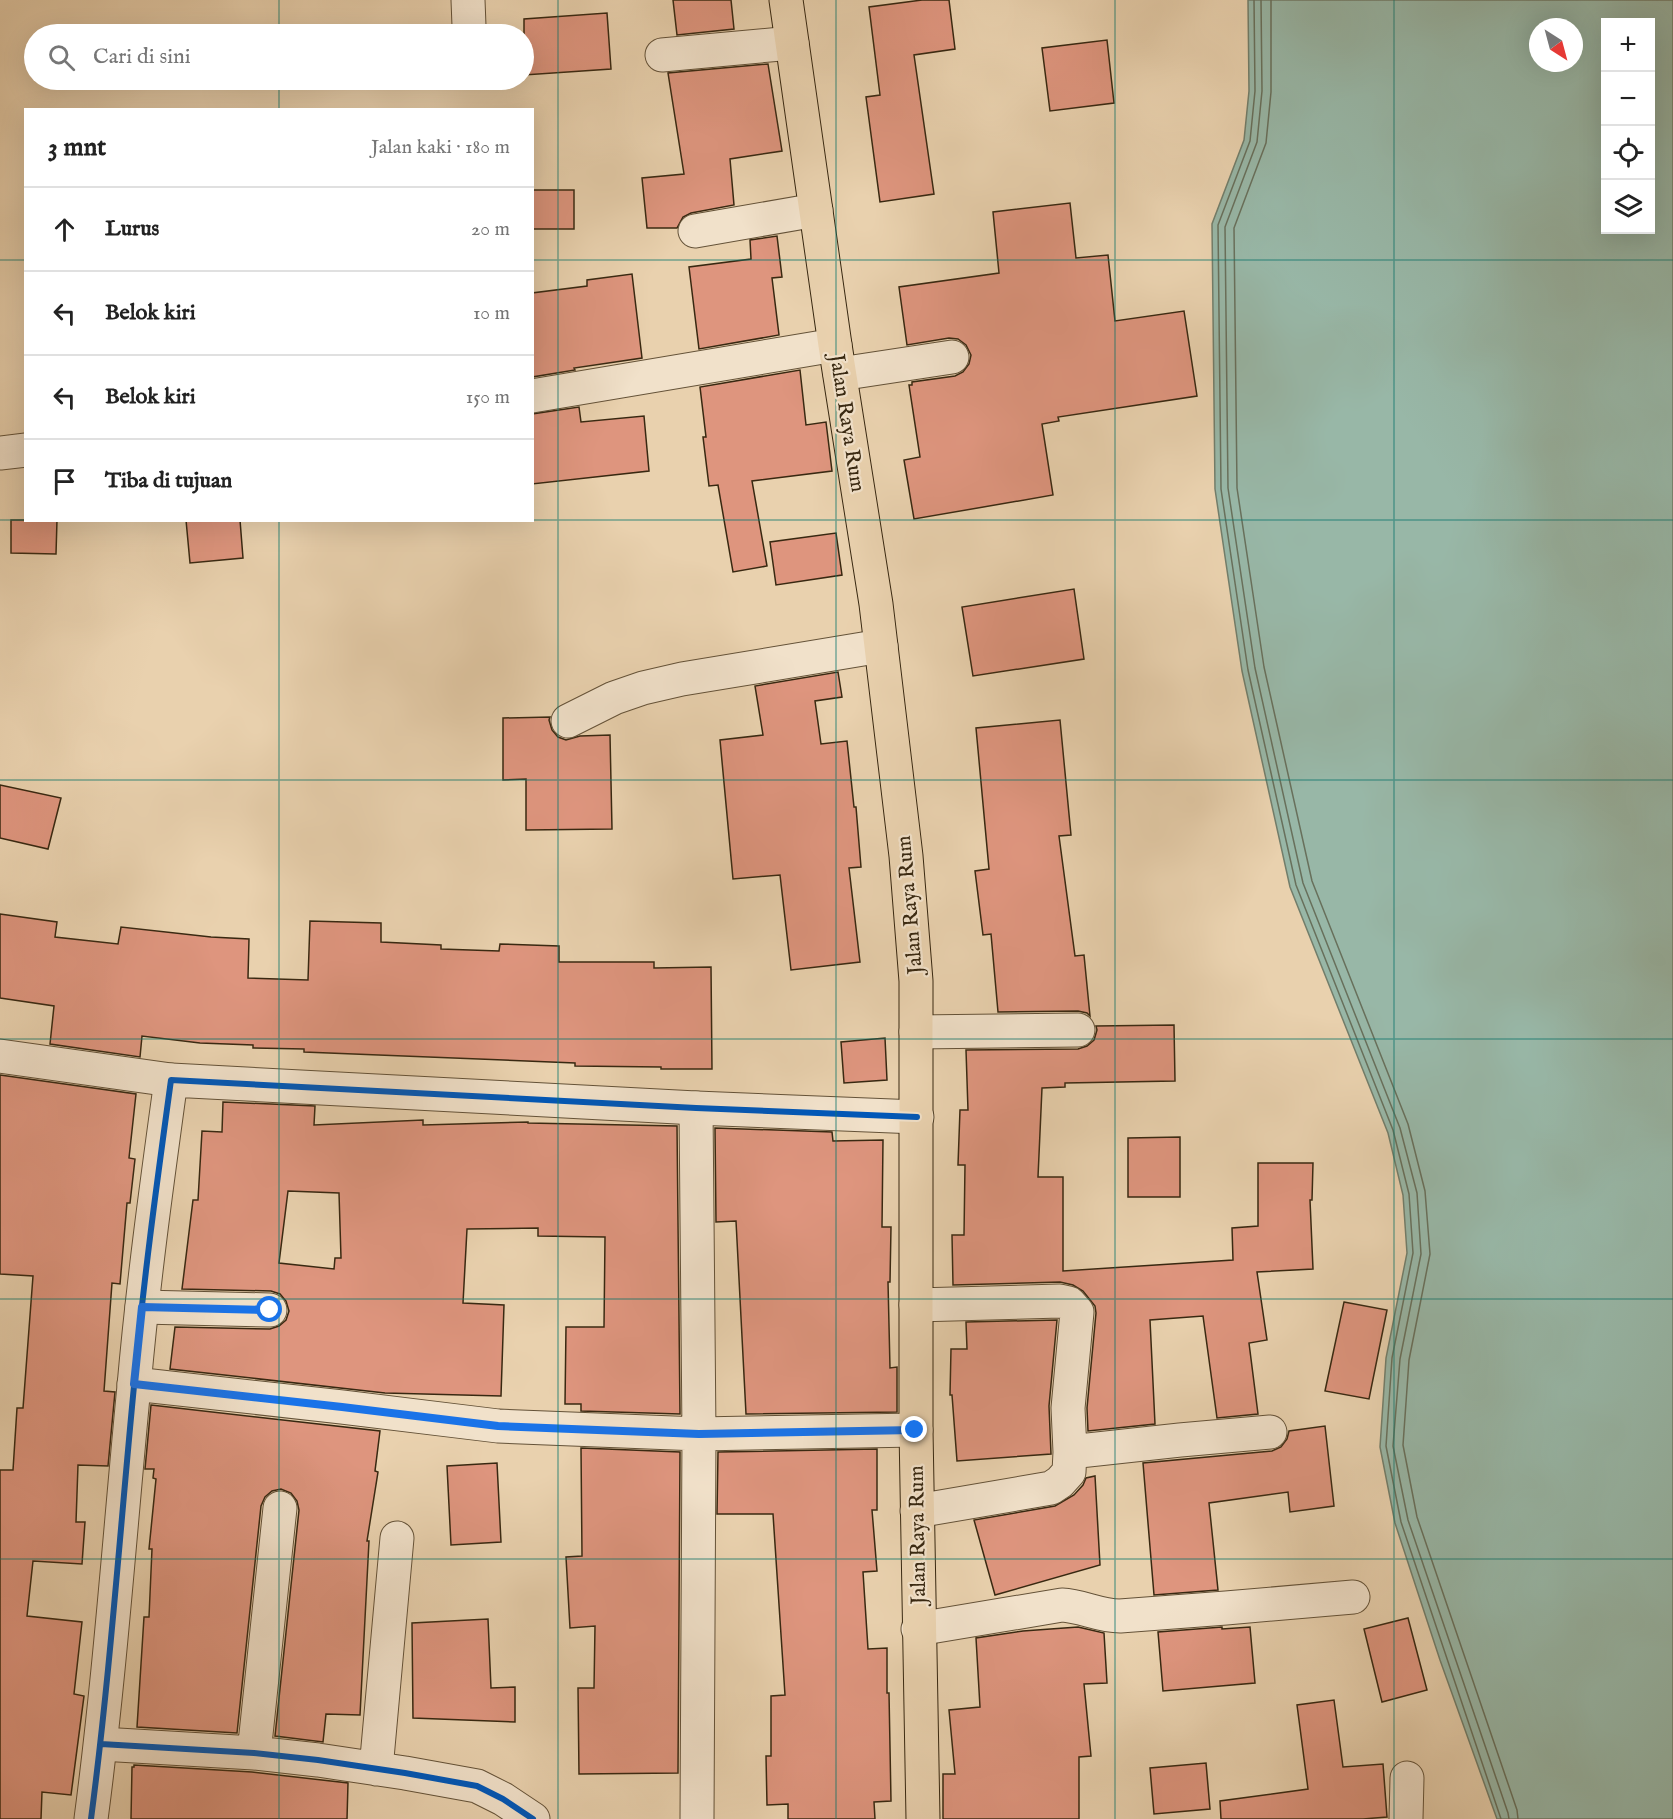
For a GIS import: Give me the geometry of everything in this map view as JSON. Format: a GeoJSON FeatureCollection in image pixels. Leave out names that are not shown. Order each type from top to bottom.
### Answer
{"type":"FeatureCollection","features":[{"type":"Feature","properties":{"kind":"highway","name":"Jalan Raya Rum"},"geometry":{"type":"LineString","coordinates":[[786,0],[876,604],[906,856],[916,981],[915,1430],[923,1819]]}},
{"type":"Feature","properties":{"kind":"street"},"geometry":{"type":"LineString","coordinates":[[662,55],[792,43]]}},
{"type":"Feature","properties":{"kind":"street"},"geometry":{"type":"LineString","coordinates":[[695,231],[816,210]]}},
{"type":"Feature","properties":{"kind":"street"},"geometry":{"type":"LineString","coordinates":[[534,396],[838,360],[952,357]]}},
{"type":"Feature","properties":{"kind":"street"},"geometry":{"type":"LineString","coordinates":[[0,453],[24,450]]}},
{"type":"Feature","properties":{"kind":"street"},"geometry":{"type":"LineString","coordinates":[[568,721],[614,698],[643,688],[682,679],[881,646]]}},
{"type":"Feature","properties":{"kind":"street"},"geometry":{"type":"LineString","coordinates":[[916,1032],[1078,1030]]}},
{"type":"Feature","properties":{"kind":"street"},"geometry":{"type":"LineString","coordinates":[[0,1056],[171,1080],[696,1108],[917,1117]]}},
{"type":"Feature","properties":{"kind":"street"},"geometry":{"type":"LineString","coordinates":[[92,1819],[142,1307],[171,1080]]}},
{"type":"Feature","properties":{"kind":"street"},"geometry":{"type":"LineString","coordinates":[[696,1108],[699,1434],[697,1819]]}},
{"type":"Feature","properties":{"kind":"street"},"geometry":{"type":"LineString","coordinates":[[916,1305],[1059,1301],[1069,1303],[1077,1312],[1068,1408],[1069,1472],[1051,1488],[917,1511]]}},
{"type":"Feature","properties":{"kind":"street"},"geometry":{"type":"LineString","coordinates":[[142,1307],[270,1310]]}},
{"type":"Feature","properties":{"kind":"street"},"geometry":{"type":"LineString","coordinates":[[134,1384],[498,1426],[699,1434],[915,1430]]}},
{"type":"Feature","properties":{"kind":"street"},"geometry":{"type":"LineString","coordinates":[[1070,1452],[1270,1432]]}},
{"type":"Feature","properties":{"kind":"street"},"geometry":{"type":"LineString","coordinates":[[254,1754],[280,1508]]}},
{"type":"Feature","properties":{"kind":"street"},"geometry":{"type":"LineString","coordinates":[[376,1769],[397,1538]]}},
{"type":"Feature","properties":{"kind":"street"},"geometry":{"type":"LineString","coordinates":[[918,1629],[1062,1605],[1075,1606],[1108,1616],[1353,1597]]}},
{"type":"Feature","properties":{"kind":"street"},"geometry":{"type":"LineString","coordinates":[[101,1744],[318,1760],[477,1786],[503,1799],[533,1819]]}},
{"type":"Feature","properties":{"kind":"street"},"geometry":{"type":"LineString","coordinates":[[1406,1819],[1407,1778]]}},
{"type":"Feature","properties":{"kind":"water"},"geometry":{"type":"Polygon","coordinates":[[[1248,0],[1673,0],[1673,1819],[1497,1819],[1440,1660],[1395,1523],[1380,1447],[1386,1358],[1407,1253],[1403,1195],[1388,1133],[1290,887],[1242,671],[1215,489],[1212,224],[1244,140],[1249,91],[1248,0]]]}},
{"type":"Feature","properties":{"kind":"building"},"geometry":{"type":"Polygon","coordinates":[[[673,0],[731,0],[734,29],[677,35],[673,0]]]}},
{"type":"Feature","properties":{"kind":"building"},"geometry":{"type":"Polygon","coordinates":[[[922,0],[949,0],[955,49],[914,55],[934,194],[880,202],[866,97],[880,95],[869,7],[922,0]]]}},
{"type":"Feature","properties":{"kind":"building"},"geometry":{"type":"Polygon","coordinates":[[[607,13],[611,69],[534,74],[534,24],[524,24],[524,19],[607,13]]]}},
{"type":"Feature","properties":{"kind":"building"},"geometry":{"type":"Polygon","coordinates":[[[1107,40],[1114,103],[1050,111],[1042,48],[1107,40]]]}},
{"type":"Feature","properties":{"kind":"building"},"geometry":{"type":"Polygon","coordinates":[[[768,64],[782,151],[730,159],[734,205],[691,213],[683,217],[677,228],[647,228],[642,178],[684,174],[668,73],[768,64]]]}},
{"type":"Feature","properties":{"kind":"building"},"geometry":{"type":"Polygon","coordinates":[[[534,190],[574,190],[574,229],[534,229],[534,190]]]}},
{"type":"Feature","properties":{"kind":"building"},"geometry":{"type":"Polygon","coordinates":[[[1070,203],[1076,258],[1108,255],[1115,321],[1184,311],[1197,396],[1058,417],[1059,421],[1042,424],[1053,495],[914,519],[904,460],[920,457],[909,385],[912,385],[912,382],[955,376],[963,372],[969,364],[971,355],[966,345],[958,339],[949,338],[907,345],[899,287],[999,273],[993,212],[1070,203]]]}},
{"type":"Feature","properties":{"kind":"building"},"geometry":{"type":"Polygon","coordinates":[[[777,236],[782,277],[772,278],[779,335],[699,349],[689,267],[751,259],[750,240],[777,236]]]}},
{"type":"Feature","properties":{"kind":"building"},"geometry":{"type":"Polygon","coordinates":[[[632,274],[642,358],[534,377],[534,293],[587,286],[587,280],[632,274]]]}},
{"type":"Feature","properties":{"kind":"building"},"geometry":{"type":"Polygon","coordinates":[[[800,370],[806,425],[826,422],[832,471],[752,481],[767,566],[733,572],[718,485],[709,486],[700,387],[800,370]]]}},
{"type":"Feature","properties":{"kind":"building"},"geometry":{"type":"Polygon","coordinates":[[[579,407],[581,422],[644,416],[649,471],[534,484],[534,414],[579,407]]]}},
{"type":"Feature","properties":{"kind":"building"},"geometry":{"type":"Polygon","coordinates":[[[11,520],[57,522],[56,554],[11,553],[11,520]]]}},
{"type":"Feature","properties":{"kind":"building"},"geometry":{"type":"Polygon","coordinates":[[[186,522],[240,522],[243,558],[190,563],[186,522]]]}},
{"type":"Feature","properties":{"kind":"building"},"geometry":{"type":"Polygon","coordinates":[[[836,533],[842,575],[776,585],[770,542],[836,533]]]}},
{"type":"Feature","properties":{"kind":"building"},"geometry":{"type":"Polygon","coordinates":[[[1074,589],[1084,659],[973,676],[962,607],[1074,589]]]}},
{"type":"Feature","properties":{"kind":"building"},"geometry":{"type":"Polygon","coordinates":[[[838,672],[842,697],[815,701],[821,744],[847,741],[861,867],[849,868],[860,962],[791,970],[780,875],[733,879],[720,740],[763,735],[755,686],[838,672]]]}},
{"type":"Feature","properties":{"kind":"building"},"geometry":{"type":"Polygon","coordinates":[[[550,717],[552,730],[558,737],[566,740],[580,736],[610,735],[612,829],[526,830],[526,779],[503,780],[503,718],[550,717]]]}},
{"type":"Feature","properties":{"kind":"building"},"geometry":{"type":"Polygon","coordinates":[[[1060,720],[1071,835],[1059,836],[1075,956],[1084,955],[1090,1016],[1078,1011],[998,1012],[991,934],[983,935],[975,871],[989,869],[976,728],[1060,720]]]}},
{"type":"Feature","properties":{"kind":"building"},"geometry":{"type":"Polygon","coordinates":[[[0,785],[61,798],[48,849],[0,838],[0,785]]]}},
{"type":"Feature","properties":{"kind":"building"},"geometry":{"type":"Polygon","coordinates":[[[0,914],[57,922],[55,937],[118,944],[121,927],[249,939],[248,978],[308,980],[310,921],[381,923],[381,942],[441,945],[441,949],[499,951],[500,944],[559,946],[559,962],[654,962],[654,968],[711,967],[712,1069],[575,1066],[575,1063],[304,1052],[304,1049],[253,1048],[253,1045],[200,1043],[142,1036],[140,1057],[50,1044],[54,1006],[0,998],[0,914]]]}},
{"type":"Feature","properties":{"kind":"building"},"geometry":{"type":"Polygon","coordinates":[[[1174,1025],[1175,1081],[1065,1083],[1065,1087],[1042,1088],[1038,1177],[1063,1177],[1063,1271],[1233,1260],[1232,1228],[1258,1226],[1258,1163],[1313,1163],[1312,1200],[1310,1200],[1313,1269],[1257,1272],[1267,1340],[1249,1343],[1258,1414],[1217,1418],[1203,1316],[1150,1320],[1155,1424],[1088,1431],[1087,1408],[1096,1313],[1095,1306],[1083,1291],[1073,1285],[1060,1282],[953,1285],[952,1235],[964,1235],[965,1165],[958,1165],[960,1110],[968,1110],[966,1050],[1078,1049],[1094,1040],[1096,1026],[1174,1025]]]}},
{"type":"Feature","properties":{"kind":"building"},"geometry":{"type":"Polygon","coordinates":[[[885,1038],[887,1080],[844,1083],[841,1042],[885,1038]]]}},
{"type":"Feature","properties":{"kind":"building"},"geometry":{"type":"Polygon","coordinates":[[[0,1075],[136,1094],[129,1158],[135,1159],[130,1203],[127,1203],[120,1284],[112,1283],[104,1391],[115,1392],[108,1466],[78,1465],[76,1522],[85,1522],[82,1564],[33,1561],[27,1616],[82,1622],[74,1694],[84,1696],[71,1795],[42,1792],[41,1819],[0,1819],[0,1470],[13,1470],[17,1408],[23,1408],[33,1276],[0,1274],[0,1075]]]}},
{"type":"Feature","properties":{"kind":"building"},"geometry":{"type":"Polygon","coordinates":[[[223,1102],[315,1106],[314,1125],[423,1120],[423,1125],[528,1122],[677,1126],[680,1414],[581,1411],[581,1404],[565,1404],[566,1327],[604,1327],[605,1237],[538,1236],[538,1228],[467,1229],[463,1303],[504,1305],[501,1396],[385,1393],[170,1369],[175,1327],[270,1329],[286,1320],[289,1311],[286,1301],[280,1294],[271,1291],[182,1289],[193,1200],[198,1200],[202,1131],[222,1132],[223,1102]],[[288,1191],[279,1263],[334,1269],[335,1258],[341,1258],[339,1193],[288,1191]]]}},
{"type":"Feature","properties":{"kind":"building"},"geometry":{"type":"Polygon","coordinates":[[[715,1128],[832,1132],[833,1141],[883,1140],[882,1227],[891,1227],[890,1282],[888,1282],[890,1368],[897,1367],[897,1412],[746,1414],[736,1221],[716,1222],[715,1128]]]}},
{"type":"Feature","properties":{"kind":"building"},"geometry":{"type":"Polygon","coordinates":[[[1180,1137],[1180,1197],[1128,1197],[1128,1138],[1180,1137]]]}},
{"type":"Feature","properties":{"kind":"building"},"geometry":{"type":"Polygon","coordinates":[[[1344,1302],[1387,1310],[1369,1399],[1325,1391],[1344,1302]]]}},
{"type":"Feature","properties":{"kind":"building"},"geometry":{"type":"Polygon","coordinates":[[[1057,1320],[1049,1406],[1051,1454],[957,1461],[952,1395],[950,1395],[951,1349],[967,1349],[966,1322],[1057,1320]]]}},
{"type":"Feature","properties":{"kind":"building"},"geometry":{"type":"Polygon","coordinates":[[[151,1405],[380,1431],[375,1471],[378,1472],[367,1541],[369,1541],[360,1715],[326,1714],[323,1742],[275,1736],[299,1510],[297,1501],[291,1493],[281,1489],[272,1491],[265,1497],[261,1506],[237,1733],[137,1727],[144,1617],[149,1617],[152,1549],[149,1549],[156,1479],[153,1478],[154,1469],[145,1469],[151,1405]]]}},
{"type":"Feature","properties":{"kind":"building"},"geometry":{"type":"Polygon","coordinates":[[[1325,1426],[1334,1506],[1290,1512],[1288,1492],[1209,1503],[1218,1590],[1154,1595],[1143,1463],[1272,1451],[1281,1447],[1289,1431],[1325,1426]]]}},
{"type":"Feature","properties":{"kind":"building"},"geometry":{"type":"Polygon","coordinates":[[[581,1448],[680,1452],[678,1773],[579,1774],[578,1688],[594,1688],[595,1626],[570,1628],[566,1557],[582,1556],[581,1448]]]}},
{"type":"Feature","properties":{"kind":"building"},"geometry":{"type":"Polygon","coordinates":[[[877,1449],[877,1510],[872,1510],[877,1571],[863,1572],[868,1649],[887,1648],[891,1801],[874,1802],[875,1819],[788,1819],[788,1804],[767,1805],[766,1756],[771,1756],[771,1696],[785,1695],[773,1514],[717,1514],[718,1452],[877,1449]]]}},
{"type":"Feature","properties":{"kind":"building"},"geometry":{"type":"Polygon","coordinates":[[[497,1463],[501,1542],[451,1545],[447,1466],[497,1463]]]}},
{"type":"Feature","properties":{"kind":"building"},"geometry":{"type":"Polygon","coordinates":[[[1095,1476],[1100,1565],[995,1595],[974,1520],[1055,1506],[1074,1495],[1086,1478],[1095,1476]]]}},
{"type":"Feature","properties":{"kind":"building"},"geometry":{"type":"Polygon","coordinates":[[[1408,1618],[1427,1690],[1382,1702],[1364,1629],[1408,1618]]]}},
{"type":"Feature","properties":{"kind":"building"},"geometry":{"type":"Polygon","coordinates":[[[488,1619],[491,1688],[515,1687],[515,1722],[413,1718],[412,1623],[488,1619]]]}},
{"type":"Feature","properties":{"kind":"building"},"geometry":{"type":"Polygon","coordinates":[[[1078,1627],[1104,1633],[1107,1683],[1084,1684],[1091,1756],[1079,1757],[1079,1819],[943,1819],[943,1774],[955,1774],[949,1710],[980,1707],[976,1638],[1023,1631],[1078,1627]]]}},
{"type":"Feature","properties":{"kind":"building"},"geometry":{"type":"Polygon","coordinates":[[[1222,1627],[1222,1629],[1250,1627],[1255,1683],[1163,1691],[1158,1632],[1222,1627]]]}},
{"type":"Feature","properties":{"kind":"building"},"geometry":{"type":"Polygon","coordinates":[[[1334,1700],[1343,1767],[1383,1764],[1387,1817],[1221,1819],[1220,1801],[1308,1789],[1297,1705],[1334,1700]]]}},
{"type":"Feature","properties":{"kind":"building"},"geometry":{"type":"Polygon","coordinates":[[[1206,1763],[1210,1809],[1154,1814],[1150,1768],[1206,1763]]]}},
{"type":"Feature","properties":{"kind":"building"},"geometry":{"type":"Polygon","coordinates":[[[134,1765],[252,1772],[348,1783],[347,1819],[131,1819],[132,1767],[134,1765]]]}},
{"type":"Feature","properties":{"kind":"cycle path"},"geometry":{"type":"LineString","coordinates":[[91,1819],[142,1309],[171,1080],[696,1108],[917,1117]]}},
{"type":"Feature","properties":{"kind":"cycle path"},"geometry":{"type":"LineString","coordinates":[[134,1384],[498,1426],[699,1434],[916,1430]]}},
{"type":"Feature","properties":{"kind":"cycle path"},"geometry":{"type":"LineString","coordinates":[[101,1744],[254,1753],[405,1773],[477,1786],[503,1799],[533,1819]]}},
{"type":"Feature","properties":{"kind":"route"},"geometry":{"type":"LineString","coordinates":[[270,1310],[142,1307],[134,1384],[498,1426],[699,1434],[915,1430]]}}]}
